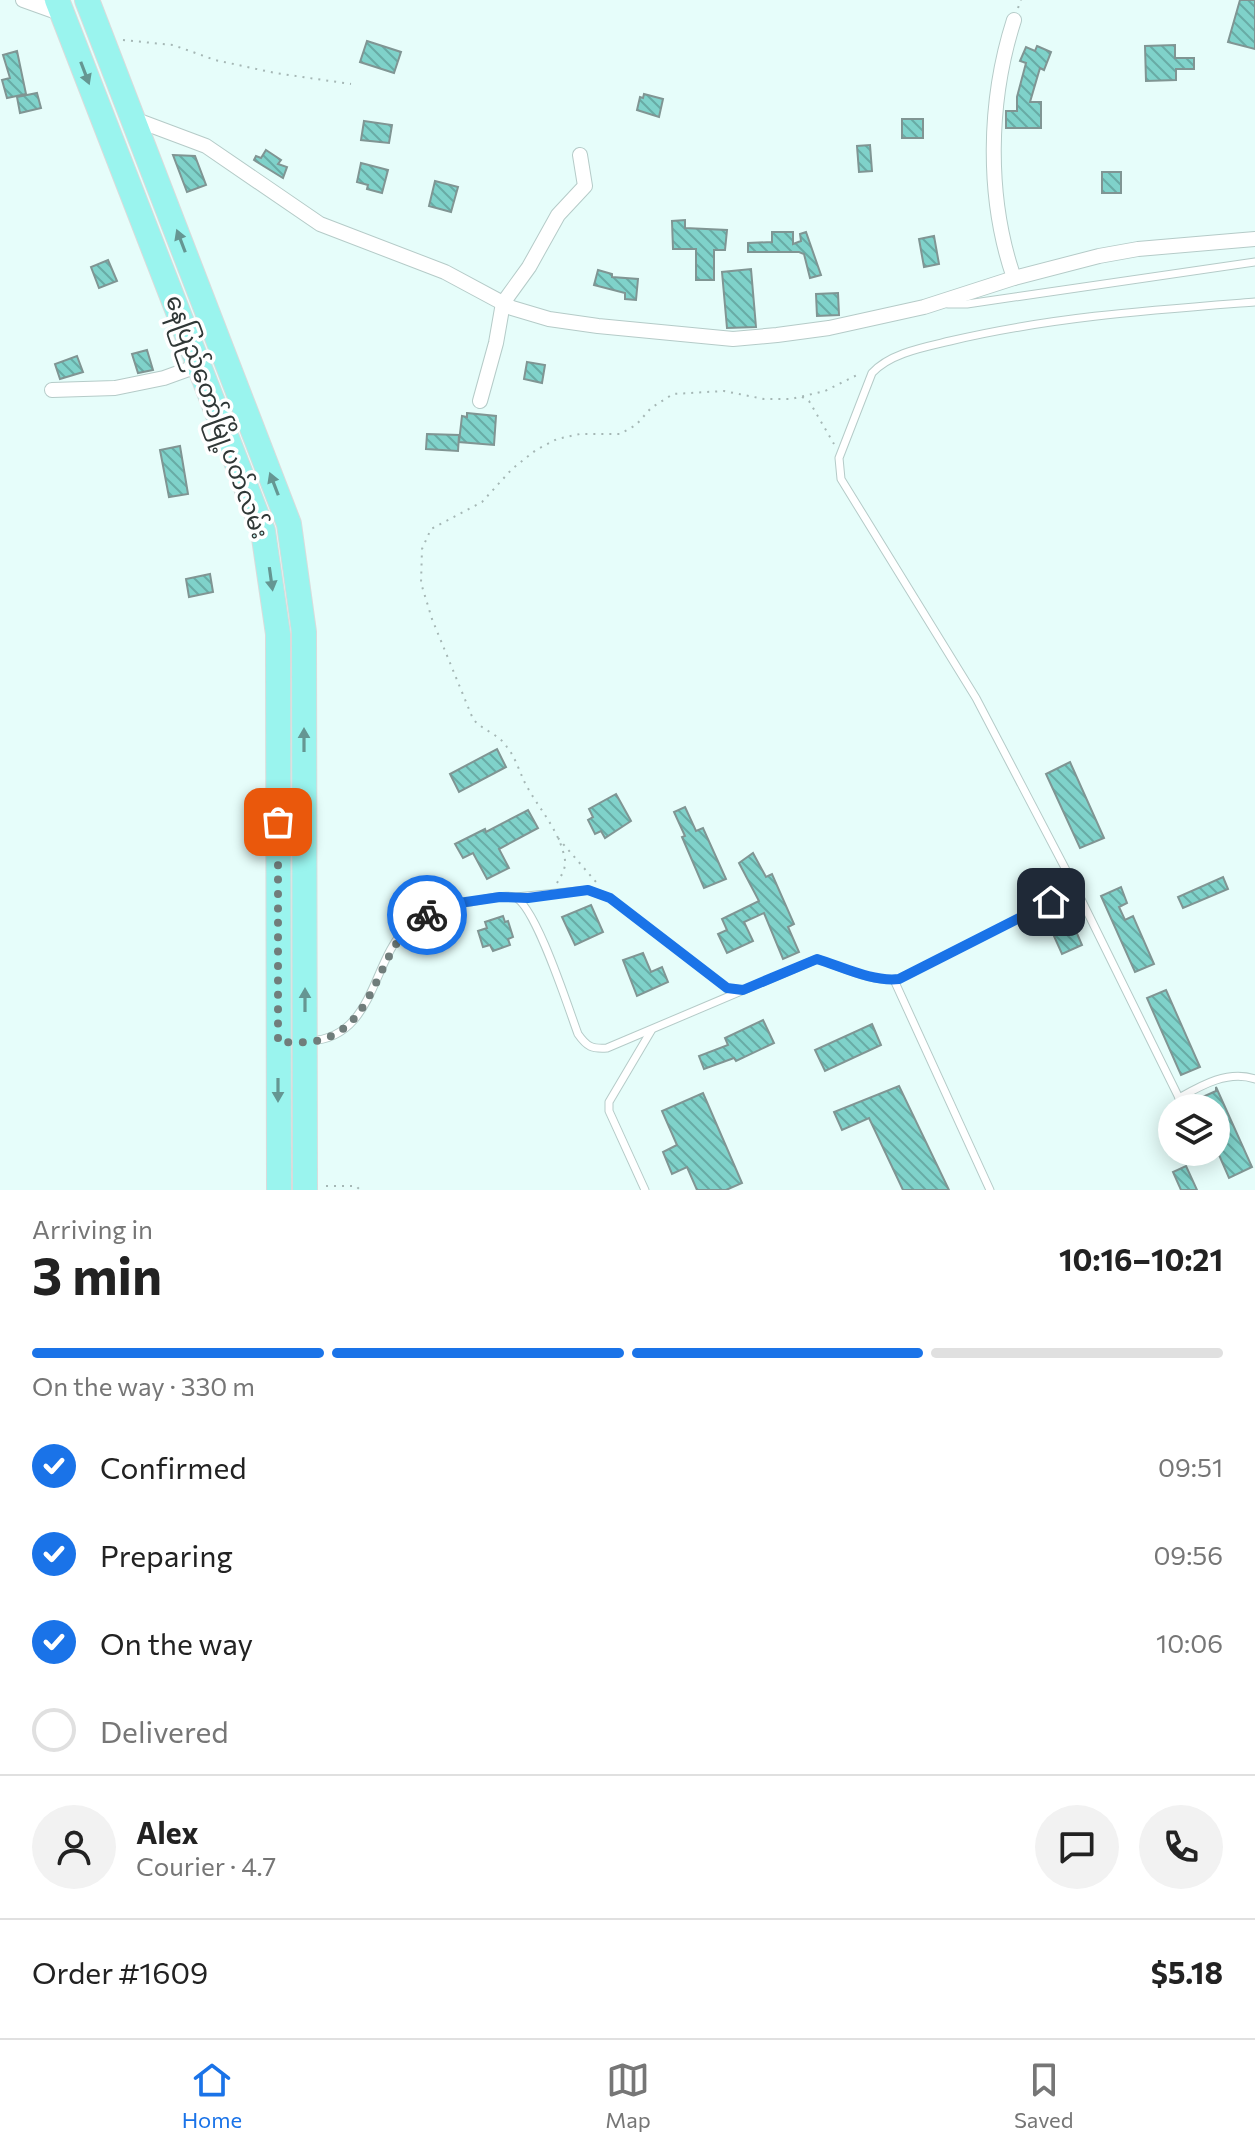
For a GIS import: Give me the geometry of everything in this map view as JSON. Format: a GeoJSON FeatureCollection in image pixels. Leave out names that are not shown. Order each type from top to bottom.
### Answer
{"type":"FeatureCollection","features":[{"type":"Feature","properties":{"kind":"main road"},"geometry":{"type":"LineString","coordinates":[[87,0],[289,524],[304,632],[305,1189]]}},
{"type":"Feature","properties":{"kind":"main road","name":"နေပြည်တော်မြို့ပတ်လမ်း"},"geometry":{"type":"LineString","coordinates":[[60,7],[263,531],[276,620],[279,1190]]}},
{"type":"Feature","properties":{"kind":"street"},"geometry":{"type":"LineString","coordinates":[[23,0],[60,7]]}},
{"type":"Feature","properties":{"kind":"street"},"geometry":{"type":"LineString","coordinates":[[1014,20],[1004,50],[993,154],[1003,244],[1014,278]]}},
{"type":"Feature","properties":{"kind":"street"},"geometry":{"type":"LineString","coordinates":[[134,119],[206,146],[320,224],[445,272],[503,303],[549,319],[598,326],[733,339],[829,328],[933,304],[1014,278],[1138,249],[1255,239]]}},
{"type":"Feature","properties":{"kind":"street"},"geometry":{"type":"LineString","coordinates":[[480,401],[503,303],[529,267],[558,215],[585,186],[580,155]]}},
{"type":"Feature","properties":{"kind":"street"},"geometry":{"type":"LineString","coordinates":[[52,390],[115,388],[164,378],[200,365]]}},
{"type":"Feature","properties":{"kind":"lane"},"geometry":{"type":"LineString","coordinates":[[933,304],[967,304],[1255,262]]}},
{"type":"Feature","properties":{"kind":"lane"},"geometry":{"type":"LineString","coordinates":[[1177,1094],[1076,889],[976,698],[841,479],[840,456],[872,373],[879,365],[921,348],[1002,328],[1112,313],[1255,302]]}},
{"type":"Feature","properties":{"kind":"lane"},"geometry":{"type":"LineString","coordinates":[[514,897],[523,902],[536,923],[578,1034],[586,1046],[607,1048],[817,959],[867,976],[894,980],[1076,889]]}},
{"type":"Feature","properties":{"kind":"lane"},"geometry":{"type":"LineString","coordinates":[[278,1042],[305,1042],[327,1037],[356,1017],[368,1002],[394,944],[409,926],[424,916],[459,903],[588,890],[610,898],[727,988],[743,990]]}},
{"type":"Feature","properties":{"kind":"lane"},"geometry":{"type":"LineString","coordinates":[[894,980],[990,1190]]}},
{"type":"Feature","properties":{"kind":"lane"},"geometry":{"type":"LineString","coordinates":[[645,1190],[609,1111],[609,1102],[652,1029]]}},
{"type":"Feature","properties":{"kind":"lane"},"geometry":{"type":"LineString","coordinates":[[1186,1094],[1205,1083],[1231,1076],[1255,1079]]}},
{"type":"Feature","properties":{"kind":"path"},"geometry":{"type":"LineString","coordinates":[[102,38],[173,45],[215,60],[351,84]]}},
{"type":"Feature","properties":{"kind":"path"},"geometry":{"type":"LineString","coordinates":[[610,898],[558,837],[525,784],[509,748],[473,719],[432,619],[421,583],[422,549],[431,529],[450,516],[482,502],[512,469],[557,439],[580,434],[620,434],[636,425],[651,408],[673,394],[724,391],[764,399],[801,397],[825,391],[879,365]]}},
{"type":"Feature","properties":{"kind":"path"},"geometry":{"type":"LineString","coordinates":[[801,397],[809,401],[840,456]]}},
{"type":"Feature","properties":{"kind":"path"},"geometry":{"type":"LineString","coordinates":[[545,896],[557,885],[564,871],[565,861],[558,837]]}},
{"type":"Feature","properties":{"kind":"path"},"geometry":{"type":"LineString","coordinates":[[305,1189],[332,1185],[356,1186],[360,1190]]}},
{"type":"Feature","properties":{"kind":"building"},"geometry":{"type":"Polygon","coordinates":[[[1240,0],[1255,0],[1255,49],[1228,42],[1240,0]]]}},
{"type":"Feature","properties":{"kind":"building"},"geometry":{"type":"Polygon","coordinates":[[[367,41],[401,52],[394,73],[360,62],[367,41]]]}},
{"type":"Feature","properties":{"kind":"building"},"geometry":{"type":"Polygon","coordinates":[[[1175,45],[1175,58],[1194,58],[1194,69],[1176,69],[1176,80],[1146,81],[1145,46],[1175,45]]]}},
{"type":"Feature","properties":{"kind":"building"},"geometry":{"type":"Polygon","coordinates":[[[1037,46],[1051,52],[1044,70],[1040,68],[1030,102],[1041,102],[1041,128],[1006,128],[1006,111],[1017,111],[1017,97],[1026,63],[1020,61],[1026,47],[1035,51],[1037,46]]]}},
{"type":"Feature","properties":{"kind":"building"},"geometry":{"type":"Polygon","coordinates":[[[17,51],[26,94],[7,98],[2,80],[10,78],[3,55],[17,51]]]}},
{"type":"Feature","properties":{"kind":"building"},"geometry":{"type":"Polygon","coordinates":[[[37,93],[41,108],[20,113],[17,97],[37,93]]]}},
{"type":"Feature","properties":{"kind":"building"},"geometry":{"type":"Polygon","coordinates":[[[644,94],[663,99],[659,117],[637,110],[640,97],[643,98],[644,94]]]}},
{"type":"Feature","properties":{"kind":"building"},"geometry":{"type":"Polygon","coordinates":[[[902,119],[923,119],[923,138],[902,138],[902,119]]]}},
{"type":"Feature","properties":{"kind":"building"},"geometry":{"type":"Polygon","coordinates":[[[364,121],[392,125],[389,143],[361,140],[364,121]]]}},
{"type":"Feature","properties":{"kind":"building"},"geometry":{"type":"Polygon","coordinates":[[[870,145],[872,171],[859,172],[857,146],[870,145]]]}},
{"type":"Feature","properties":{"kind":"building"},"geometry":{"type":"Polygon","coordinates":[[[266,150],[281,160],[278,164],[287,167],[283,178],[254,160],[256,156],[261,158],[266,150]]]}},
{"type":"Feature","properties":{"kind":"building"},"geometry":{"type":"Polygon","coordinates":[[[173,155],[195,156],[206,185],[187,192],[173,155]]]}},
{"type":"Feature","properties":{"kind":"building"},"geometry":{"type":"Polygon","coordinates":[[[361,163],[388,170],[382,193],[357,182],[361,163]]]}},
{"type":"Feature","properties":{"kind":"building"},"geometry":{"type":"Polygon","coordinates":[[[1102,172],[1121,172],[1121,193],[1102,193],[1102,172]]]}},
{"type":"Feature","properties":{"kind":"building"},"geometry":{"type":"Polygon","coordinates":[[[435,181],[458,187],[451,212],[429,206],[435,181]]]}},
{"type":"Feature","properties":{"kind":"building"},"geometry":{"type":"Polygon","coordinates":[[[685,220],[685,228],[727,230],[725,250],[714,250],[714,280],[696,280],[696,249],[673,249],[672,221],[685,220]]]}},
{"type":"Feature","properties":{"kind":"building"},"geometry":{"type":"Polygon","coordinates":[[[772,232],[793,232],[793,244],[801,241],[800,234],[806,232],[821,275],[810,278],[804,254],[799,252],[748,252],[748,243],[772,242],[772,232]]]}},
{"type":"Feature","properties":{"kind":"building"},"geometry":{"type":"Polygon","coordinates":[[[934,236],[939,264],[924,267],[919,239],[934,236]]]}},
{"type":"Feature","properties":{"kind":"building"},"geometry":{"type":"Polygon","coordinates":[[[108,260],[117,281],[99,288],[91,267],[108,260]]]}},
{"type":"Feature","properties":{"kind":"building"},"geometry":{"type":"Polygon","coordinates":[[[751,269],[756,327],[727,328],[722,272],[751,269]]]}},
{"type":"Feature","properties":{"kind":"building"},"geometry":{"type":"Polygon","coordinates":[[[598,270],[612,274],[612,277],[638,279],[636,300],[625,299],[625,293],[594,285],[598,270]]]}},
{"type":"Feature","properties":{"kind":"building"},"geometry":{"type":"Polygon","coordinates":[[[838,293],[839,315],[817,316],[816,294],[838,293]]]}},
{"type":"Feature","properties":{"kind":"building"},"geometry":{"type":"Polygon","coordinates":[[[147,350],[153,370],[138,373],[132,354],[147,350]]]}},
{"type":"Feature","properties":{"kind":"building"},"geometry":{"type":"Polygon","coordinates":[[[77,356],[83,372],[60,379],[55,364],[77,356]]]}},
{"type":"Feature","properties":{"kind":"building"},"geometry":{"type":"Polygon","coordinates":[[[527,362],[545,365],[542,383],[524,379],[527,362]]]}},
{"type":"Feature","properties":{"kind":"building"},"geometry":{"type":"Polygon","coordinates":[[[467,413],[496,416],[494,445],[459,442],[462,416],[467,417],[467,413]]]}},
{"type":"Feature","properties":{"kind":"building"},"geometry":{"type":"Polygon","coordinates":[[[427,434],[459,435],[458,451],[426,449],[427,434]]]}},
{"type":"Feature","properties":{"kind":"building"},"geometry":{"type":"Polygon","coordinates":[[[180,446],[188,494],[169,497],[160,450],[180,446]]]}},
{"type":"Feature","properties":{"kind":"building"},"geometry":{"type":"Polygon","coordinates":[[[210,574],[213,592],[189,597],[186,579],[210,574]]]}},
{"type":"Feature","properties":{"kind":"building"},"geometry":{"type":"Polygon","coordinates":[[[497,749],[506,767],[459,792],[450,774],[497,749]]]}},
{"type":"Feature","properties":{"kind":"building"},"geometry":{"type":"Polygon","coordinates":[[[1070,762],[1104,838],[1080,848],[1046,774],[1070,762]]]}},
{"type":"Feature","properties":{"kind":"building"},"geometry":{"type":"Polygon","coordinates":[[[616,794],[631,821],[605,838],[601,831],[595,834],[588,820],[593,817],[589,809],[616,794]]]}},
{"type":"Feature","properties":{"kind":"building"},"geometry":{"type":"Polygon","coordinates":[[[685,807],[696,831],[703,828],[726,879],[704,888],[674,812],[685,807]]]}},
{"type":"Feature","properties":{"kind":"building"},"geometry":{"type":"Polygon","coordinates":[[[528,810],[538,828],[499,849],[509,868],[487,879],[473,853],[463,858],[455,844],[528,810]]]}},
{"type":"Feature","properties":{"kind":"building"},"geometry":{"type":"Polygon","coordinates":[[[753,853],[766,877],[772,874],[794,924],[788,927],[799,952],[783,959],[764,913],[744,922],[753,941],[727,953],[718,934],[727,930],[722,919],[759,901],[739,863],[753,853]]]}},
{"type":"Feature","properties":{"kind":"building"},"geometry":{"type":"Polygon","coordinates":[[[1223,877],[1228,889],[1183,908],[1178,897],[1223,877]]]}},
{"type":"Feature","properties":{"kind":"building"},"geometry":{"type":"Polygon","coordinates":[[[1121,887],[1127,903],[1119,907],[1125,920],[1133,916],[1154,964],[1135,972],[1101,896],[1121,887]]]}},
{"type":"Feature","properties":{"kind":"building"},"geometry":{"type":"Polygon","coordinates":[[[591,905],[603,932],[575,945],[562,917],[591,905]]]}},
{"type":"Feature","properties":{"kind":"building"},"geometry":{"type":"Polygon","coordinates":[[[1069,915],[1082,945],[1062,954],[1049,925],[1069,915]]]}},
{"type":"Feature","properties":{"kind":"building"},"geometry":{"type":"Polygon","coordinates":[[[503,916],[513,937],[508,939],[510,945],[493,951],[490,945],[483,947],[478,931],[487,928],[485,922],[503,916]]]}},
{"type":"Feature","properties":{"kind":"building"},"geometry":{"type":"Polygon","coordinates":[[[643,953],[651,972],[662,967],[668,982],[637,996],[623,960],[643,953]]]}},
{"type":"Feature","properties":{"kind":"building"},"geometry":{"type":"Polygon","coordinates":[[[1166,990],[1200,1067],[1181,1075],[1147,998],[1166,990]]]}},
{"type":"Feature","properties":{"kind":"building"},"geometry":{"type":"Polygon","coordinates":[[[763,1020],[774,1043],[736,1061],[734,1058],[704,1069],[699,1056],[728,1045],[725,1038],[763,1020]]]}},
{"type":"Feature","properties":{"kind":"building"},"geometry":{"type":"Polygon","coordinates":[[[872,1024],[881,1045],[825,1071],[815,1050],[872,1024]]]}},
{"type":"Feature","properties":{"kind":"building"},"geometry":{"type":"Polygon","coordinates":[[[899,1086],[949,1190],[903,1190],[869,1118],[842,1130],[834,1112],[899,1086]]]}},
{"type":"Feature","properties":{"kind":"building"},"geometry":{"type":"Polygon","coordinates":[[[703,1093],[742,1183],[726,1190],[697,1190],[687,1167],[672,1174],[663,1152],[677,1145],[662,1111],[703,1093]]]}},
{"type":"Feature","properties":{"kind":"building"},"geometry":{"type":"Polygon","coordinates":[[[1230,1118],[1252,1167],[1229,1178],[1224,1166],[1230,1166],[1230,1118]]]}},
{"type":"Feature","properties":{"kind":"building"},"geometry":{"type":"Polygon","coordinates":[[[1186,1166],[1197,1190],[1181,1190],[1173,1172],[1186,1166]]]}},
{"type":"Feature","properties":{"kind":"way so far"},"geometry":{"type":"LineString","coordinates":[[278,822],[278,1042],[314,1041],[341,1030],[368,1002],[394,944],[409,926],[427,915]]}},
{"type":"Feature","properties":{"kind":"route"},"geometry":{"type":"LineString","coordinates":[[427,915],[459,903],[588,890],[610,898],[727,988],[743,990],[817,959],[867,976],[899,979],[1051,902]]}}]}
